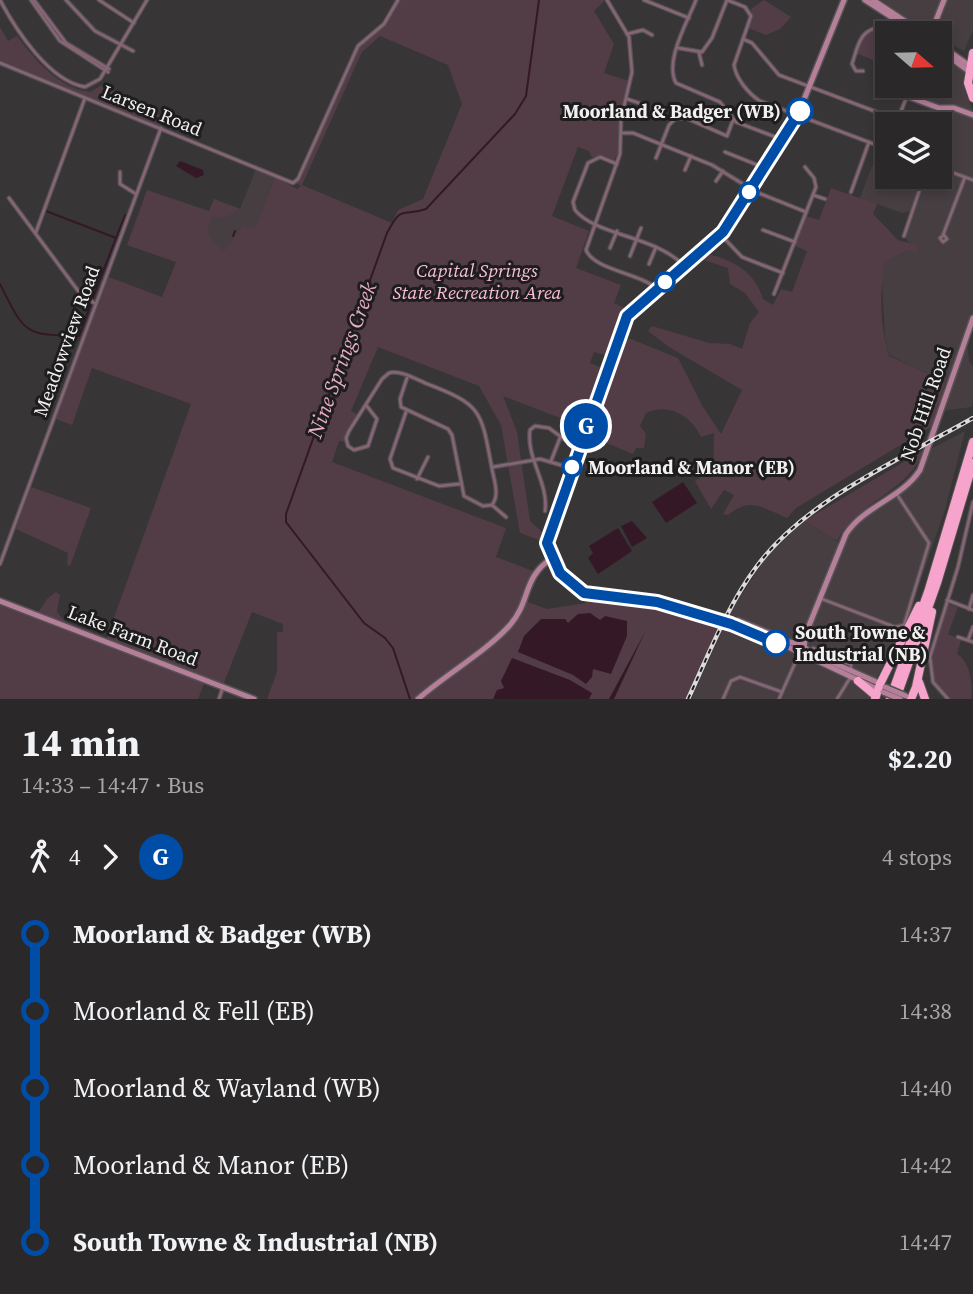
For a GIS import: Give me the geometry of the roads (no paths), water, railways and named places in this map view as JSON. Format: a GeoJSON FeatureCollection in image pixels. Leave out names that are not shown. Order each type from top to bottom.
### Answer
{"type":"FeatureCollection","features":[{"type":"Feature","properties":{"kind":"highway"},"geometry":{"type":"LineString","coordinates":[[973,52],[969,86],[973,98]]}},
{"type":"Feature","properties":{"kind":"highway"},"geometry":{"type":"LineString","coordinates":[[890,699],[944,541],[973,442]]}},
{"type":"Feature","properties":{"kind":"highway"},"geometry":{"type":"LineString","coordinates":[[898,699],[973,463]]}},
{"type":"Feature","properties":{"kind":"highway"},"geometry":{"type":"LineString","coordinates":[[853,673],[879,690],[886,670],[916,612],[944,541]]}},
{"type":"Feature","properties":{"kind":"highway"},"geometry":{"type":"LineString","coordinates":[[910,698],[919,674],[945,558]]}},
{"type":"Feature","properties":{"kind":"highway"},"geometry":{"type":"LineString","coordinates":[[919,674],[920,690],[925,699]]}},
{"type":"Feature","properties":{"kind":"street"},"geometry":{"type":"LineString","coordinates":[[32,0],[60,41],[107,70]]}},
{"type":"Feature","properties":{"kind":"street"},"geometry":{"type":"LineString","coordinates":[[66,0],[90,27],[133,51]]}},
{"type":"Feature","properties":{"kind":"street"},"geometry":{"type":"LineString","coordinates":[[99,0],[134,23]]}},
{"type":"Feature","properties":{"kind":"street"},"geometry":{"type":"LineString","coordinates":[[0,1],[35,52],[66,79],[79,86],[89,86],[98,81],[107,70],[147,0]]}},
{"type":"Feature","properties":{"kind":"street","name":"Larsen Road"},"geometry":{"type":"LineString","coordinates":[[0,63],[293,183],[298,179],[358,45],[384,24],[398,0]]}},
{"type":"Feature","properties":{"kind":"street"},"geometry":{"type":"LineString","coordinates":[[644,0],[689,18]]}},
{"type":"Feature","properties":{"kind":"street"},"geometry":{"type":"LineString","coordinates":[[663,7],[666,0]]}},
{"type":"Feature","properties":{"kind":"street"},"geometry":{"type":"LineString","coordinates":[[696,0],[678,48],[673,71],[676,83],[720,102],[733,120],[783,140]]}},
{"type":"Feature","properties":{"kind":"street"},"geometry":{"type":"LineString","coordinates":[[678,48],[699,53],[708,47],[727,0],[750,12],[734,65],[748,91],[760,102],[875,144]]}},
{"type":"Feature","properties":{"kind":"street"},"geometry":{"type":"LineString","coordinates":[[844,0],[798,116],[751,190],[720,234],[624,322],[547,543],[564,578],[584,593],[604,598],[641,598],[731,624],[799,649],[853,673]]}},
{"type":"Feature","properties":{"kind":"street"},"geometry":{"type":"LineString","coordinates":[[865,0],[903,21]]}},
{"type":"Feature","properties":{"kind":"street"},"geometry":{"type":"LineString","coordinates":[[873,0],[901,21]]}},
{"type":"Feature","properties":{"kind":"street"},"geometry":{"type":"LineString","coordinates":[[936,21],[944,0]]}},
{"type":"Feature","properties":{"kind":"street"},"geometry":{"type":"LineString","coordinates":[[610,1],[627,34],[632,62],[627,99],[621,119],[617,163],[586,246],[593,260],[645,280],[657,289]]}},
{"type":"Feature","properties":{"kind":"street"},"geometry":{"type":"LineString","coordinates":[[863,71],[856,71],[852,64],[862,38],[867,32],[883,26],[892,14]]}},
{"type":"Feature","properties":{"kind":"street"},"geometry":{"type":"LineString","coordinates":[[627,34],[643,30],[652,35]]}},
{"type":"Feature","properties":{"kind":"street"},"geometry":{"type":"LineString","coordinates":[[743,39],[757,48],[774,72],[875,113]]}},
{"type":"Feature","properties":{"kind":"street"},"geometry":{"type":"LineString","coordinates":[[699,53],[702,65]]}},
{"type":"Feature","properties":{"kind":"street"},"geometry":{"type":"LineString","coordinates":[[952,56],[970,68]]}},
{"type":"Feature","properties":{"kind":"street"},"geometry":{"type":"LineString","coordinates":[[952,56],[970,68]]}},
{"type":"Feature","properties":{"kind":"street"},"geometry":{"type":"LineString","coordinates":[[36,232],[86,98]]}},
{"type":"Feature","properties":{"kind":"street"},"geometry":{"type":"LineString","coordinates":[[912,98],[939,108],[954,108],[973,114]]}},
{"type":"Feature","properties":{"kind":"street"},"geometry":{"type":"LineString","coordinates":[[627,99],[645,105]]}},
{"type":"Feature","properties":{"kind":"street"},"geometry":{"type":"LineString","coordinates":[[656,158],[675,119],[686,118],[727,136],[733,120]]}},
{"type":"Feature","properties":{"kind":"street","name":"Meadowview Road"},"geometry":{"type":"LineString","coordinates":[[0,564],[94,303],[161,128]]}},
{"type":"Feature","properties":{"kind":"street"},"geometry":{"type":"LineString","coordinates":[[621,133],[633,133],[691,156],[723,171],[751,190],[806,212]]}},
{"type":"Feature","properties":{"kind":"street"},"geometry":{"type":"LineString","coordinates":[[851,192],[869,142]]}},
{"type":"Feature","properties":{"kind":"street"},"geometry":{"type":"LineString","coordinates":[[725,152],[765,168]]}},
{"type":"Feature","properties":{"kind":"street"},"geometry":{"type":"LineString","coordinates":[[685,170],[691,156]]}},
{"type":"Feature","properties":{"kind":"street"},"geometry":{"type":"LineString","coordinates":[[617,163],[600,158],[588,163],[573,206],[580,216],[673,255],[684,266]]}},
{"type":"Feature","properties":{"kind":"street"},"geometry":{"type":"LineString","coordinates":[[774,294],[813,195],[815,182],[805,166]]}},
{"type":"Feature","properties":{"kind":"street"},"geometry":{"type":"LineString","coordinates":[[716,181],[723,171]]}},
{"type":"Feature","properties":{"kind":"street"},"geometry":{"type":"LineString","coordinates":[[120,172],[120,184],[136,194]]}},
{"type":"Feature","properties":{"kind":"street"},"geometry":{"type":"LineString","coordinates":[[952,172],[973,180]]}},
{"type":"Feature","properties":{"kind":"street"},"geometry":{"type":"LineString","coordinates":[[943,235],[965,177]]}},
{"type":"Feature","properties":{"kind":"street"},"geometry":{"type":"LineString","coordinates":[[904,236],[919,189]]}},
{"type":"Feature","properties":{"kind":"street"},"geometry":{"type":"LineString","coordinates":[[813,195],[825,200]]}},
{"type":"Feature","properties":{"kind":"street"},"geometry":{"type":"LineString","coordinates":[[9,198],[79,292],[94,303]]}},
{"type":"Feature","properties":{"kind":"street"},"geometry":{"type":"LineString","coordinates":[[630,256],[641,228]]}},
{"type":"Feature","properties":{"kind":"street"},"geometry":{"type":"LineString","coordinates":[[763,229],[795,242]]}},
{"type":"Feature","properties":{"kind":"street"},"geometry":{"type":"LineString","coordinates":[[610,248],[617,231]]}},
{"type":"Feature","properties":{"kind":"street"},"geometry":{"type":"LineString","coordinates":[[720,234],[742,257],[783,273]]}},
{"type":"Feature","properties":{"kind":"street"},"geometry":{"type":"LineString","coordinates":[[649,264],[656,247]]}},
{"type":"Feature","properties":{"kind":"street","name":"Nob Hill Road"},"geometry":{"type":"LineString","coordinates":[[799,649],[849,529],[911,481],[922,467],[973,318]]}},
{"type":"Feature","properties":{"kind":"street"},"geometry":{"type":"LineString","coordinates":[[366,405],[377,419],[368,446],[354,450],[346,438],[366,405],[389,373],[408,376],[458,396],[473,407],[483,425],[496,494],[492,505]]}},
{"type":"Feature","properties":{"kind":"street"},"geometry":{"type":"LineString","coordinates":[[408,376],[400,399],[406,412],[390,463],[394,470],[417,479],[441,486],[461,484]]}},
{"type":"Feature","properties":{"kind":"street"},"geometry":{"type":"LineString","coordinates":[[406,412],[441,425],[451,432],[466,499],[483,506],[492,505],[506,517]]}},
{"type":"Feature","properties":{"kind":"street"},"geometry":{"type":"LineString","coordinates":[[545,511],[544,491],[533,460],[529,435],[532,428],[545,426],[572,445]]}},
{"type":"Feature","properties":{"kind":"street"},"geometry":{"type":"LineString","coordinates":[[551,461],[560,436]]}},
{"type":"Feature","properties":{"kind":"street"},"geometry":{"type":"LineString","coordinates":[[417,479],[428,457]]}},
{"type":"Feature","properties":{"kind":"street"},"geometry":{"type":"LineString","coordinates":[[491,467],[533,460],[551,461],[571,468]]}},
{"type":"Feature","properties":{"kind":"street"},"geometry":{"type":"LineString","coordinates":[[820,598],[899,628],[905,622],[929,548],[928,537],[896,493]]}},
{"type":"Feature","properties":{"kind":"street"},"geometry":{"type":"LineString","coordinates":[[947,699],[933,682],[929,665],[973,502]]}},
{"type":"Feature","properties":{"kind":"street"},"geometry":{"type":"LineString","coordinates":[[418,699],[508,628],[520,610],[536,569],[552,558]]}},
{"type":"Feature","properties":{"kind":"street"},"geometry":{"type":"LineString","coordinates":[[947,600],[971,610],[973,594]]}},
{"type":"Feature","properties":{"kind":"street","name":"Lake Farm Road"},"geometry":{"type":"LineString","coordinates":[[0,601],[254,699]]}},
{"type":"Feature","properties":{"kind":"street"},"geometry":{"type":"LineString","coordinates":[[731,624],[738,619],[783,637]]}},
{"type":"Feature","properties":{"kind":"street"},"geometry":{"type":"LineString","coordinates":[[968,640],[973,627]]}},
{"type":"Feature","properties":{"kind":"street"},"geometry":{"type":"LineString","coordinates":[[958,637],[973,642]]}},
{"type":"Feature","properties":{"kind":"street"},"geometry":{"type":"LineString","coordinates":[[813,648],[898,699]]}},
{"type":"Feature","properties":{"kind":"street"},"geometry":{"type":"LineString","coordinates":[[799,649],[843,674],[853,673]]}},
{"type":"Feature","properties":{"kind":"street"},"geometry":{"type":"LineString","coordinates":[[779,699],[799,649]]}},
{"type":"Feature","properties":{"kind":"street"},"geometry":{"type":"LineString","coordinates":[[792,667],[799,649]]}},
{"type":"Feature","properties":{"kind":"street"},"geometry":{"type":"LineString","coordinates":[[823,664],[853,673]]}},
{"type":"Feature","properties":{"kind":"street"},"geometry":{"type":"LineString","coordinates":[[836,699],[853,673]]}},
{"type":"Feature","properties":{"kind":"street"},"geometry":{"type":"LineString","coordinates":[[842,689],[846,678],[843,674]]}},
{"type":"Feature","properties":{"kind":"street"},"geometry":{"type":"LineString","coordinates":[[723,699],[731,681],[740,677],[782,692]]}},
{"type":"Feature","properties":{"kind":"street"},"geometry":{"type":"LineString","coordinates":[[219,699],[223,687]]}},
{"type":"Feature","properties":{"kind":"street"},"geometry":{"type":"LineString","coordinates":[[879,690],[910,698]]}},
{"type":"Feature","properties":{"kind":"waterway","name":"Nine Springs Creek"},"geometry":{"type":"LineString","coordinates":[[410,699],[393,648],[385,638],[364,623],[286,522],[286,514],[387,233],[396,218],[403,213],[426,209],[515,114],[526,96],[539,0]]}},
{"type":"Feature","properties":{"kind":"waterway"},"geometry":{"type":"LineString","coordinates":[[46,211],[116,238]]}},
{"type":"Feature","properties":{"kind":"waterway"},"geometry":{"type":"LineString","coordinates":[[92,300],[125,215]]}},
{"type":"Feature","properties":{"kind":"waterway"},"geometry":{"type":"LineString","coordinates":[[233,236],[235,231]]}},
{"type":"Feature","properties":{"kind":"waterway"},"geometry":{"type":"LineString","coordinates":[[0,284],[21,322],[36,332],[79,336],[91,304]]}},
{"type":"Feature","properties":{"kind":"railway"},"geometry":{"type":"LineString","coordinates":[[688,699],[719,631],[746,581],[778,542],[802,520],[857,482],[973,418]]}},
{"type":"Feature","properties":{"kind":"place","name":"Moorland & Badger (WB)"},"geometry":{"type":"Point","coordinates":[800,111]}},
{"type":"Feature","properties":{"kind":"place","name":"Moorland & Manor (EB)"},"geometry":{"type":"Point","coordinates":[572,467]}},
{"type":"Feature","properties":{"kind":"place","name":"South Towne & Industrial (NB)"},"geometry":{"type":"Point","coordinates":[776,643]}},
{"type":"Feature","properties":{"kind":"park label","name":"Capital Springs State Recreation Area"},"geometry":{"type":"Point","coordinates":[477,281]}}]}
